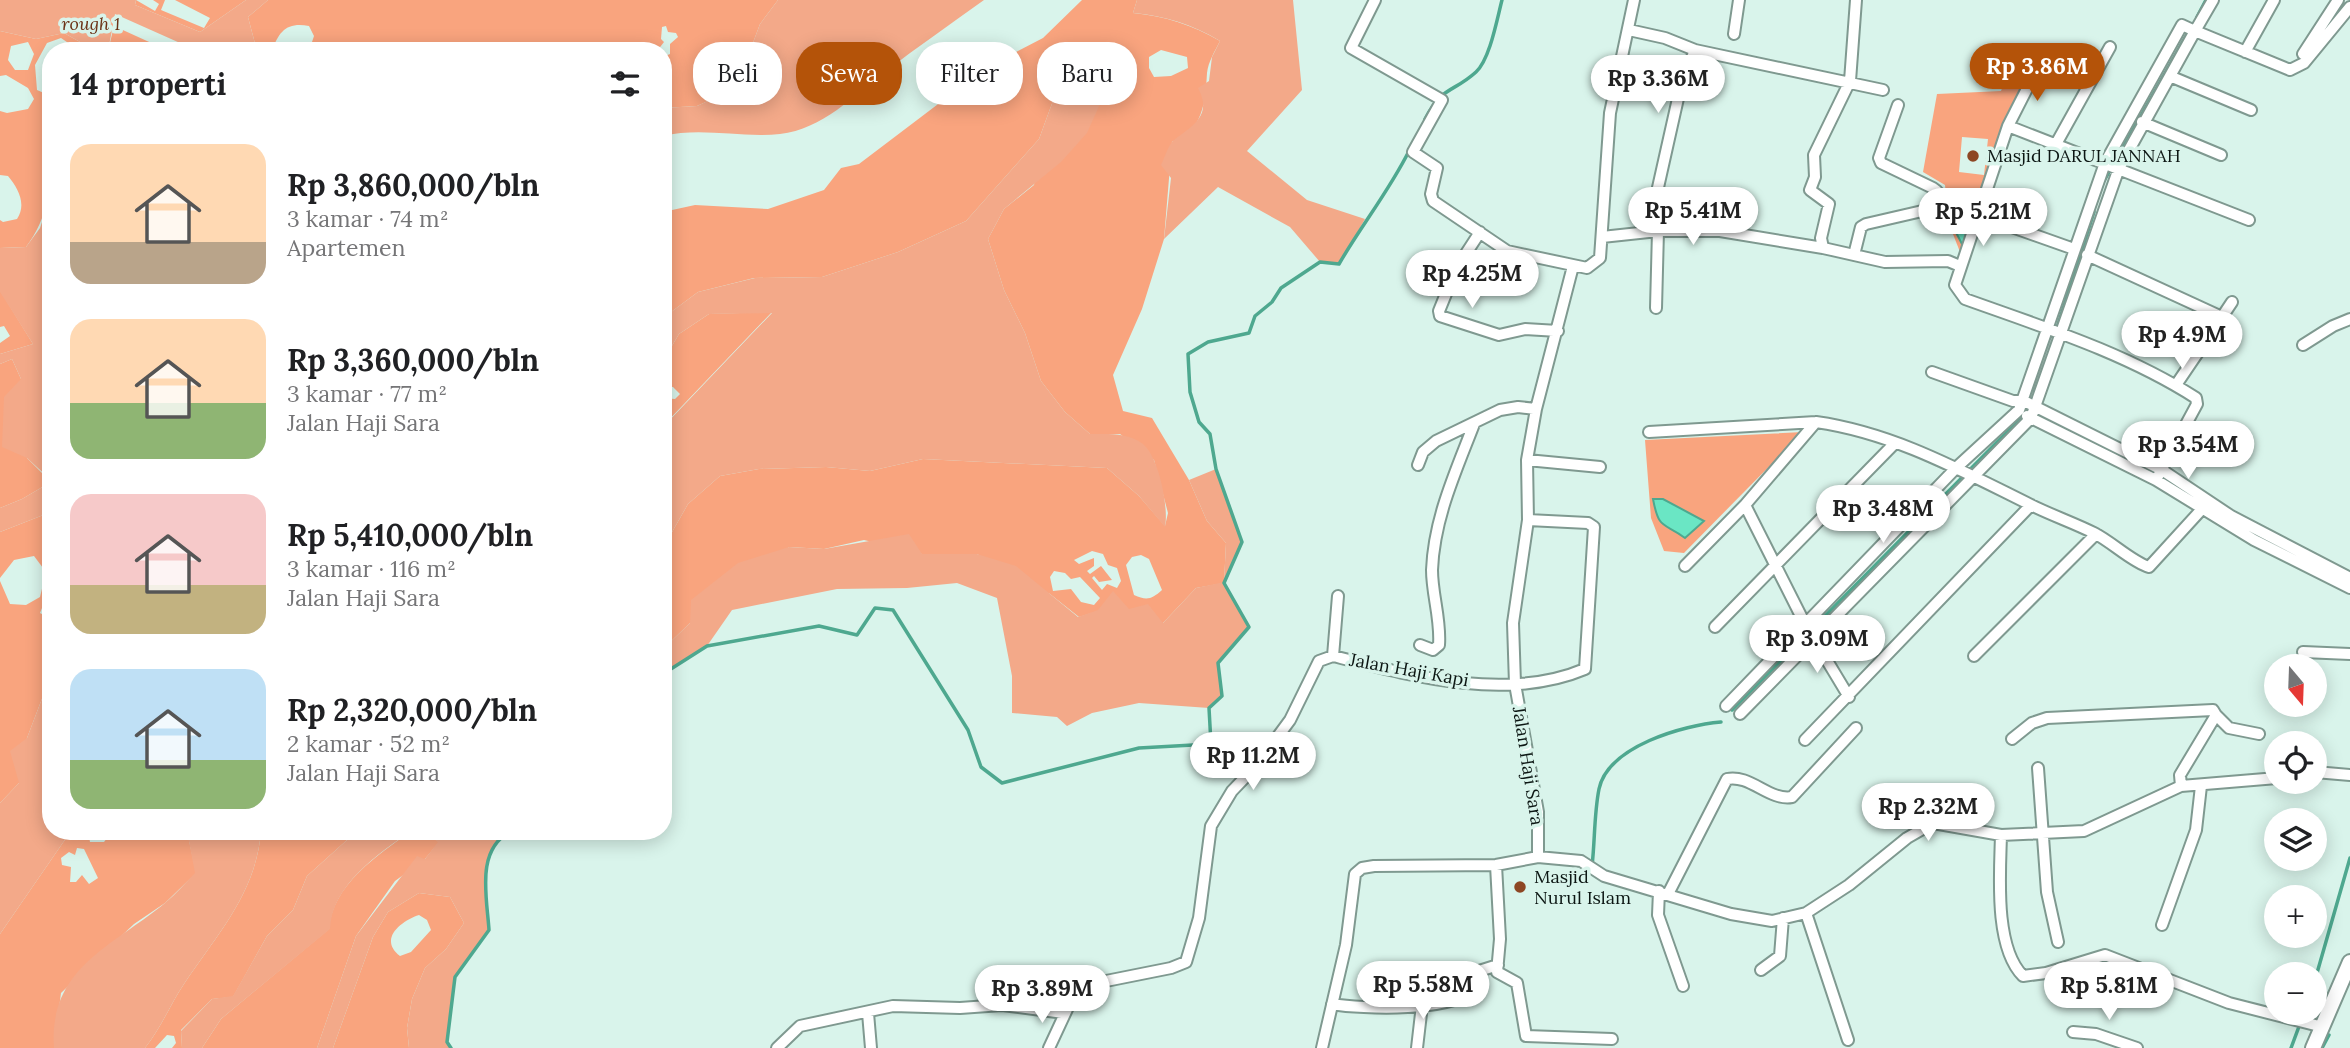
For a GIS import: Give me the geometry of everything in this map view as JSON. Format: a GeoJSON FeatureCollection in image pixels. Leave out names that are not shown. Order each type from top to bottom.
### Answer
{"type":"FeatureCollection","features":[{"type":"Feature","properties":{"kind":"main road"},"geometry":{"type":"LineString","coordinates":[[2313,1048],[2350,962]]}},
{"type":"Feature","properties":{"kind":"street"},"geometry":{"type":"LineString","coordinates":[[1375,0],[1350,48],[1438,97],[1442,102],[1413,152],[1437,167],[1431,194],[1435,204],[1507,251],[1587,268],[1596,262],[1602,237],[1610,113],[1634,0]]}},
{"type":"Feature","properties":{"kind":"street"},"geometry":{"type":"LineString","coordinates":[[1734,34],[1739,0]]}},
{"type":"Feature","properties":{"kind":"street"},"geometry":{"type":"LineString","coordinates":[[1823,248],[1821,238],[1829,204],[1810,190],[1815,177],[1814,155],[1850,81],[1856,0]]}},
{"type":"Feature","properties":{"kind":"street"},"geometry":{"type":"LineString","coordinates":[[1726,706],[1974,475],[2026,408],[2054,330],[2087,255],[2111,165],[2172,77],[2192,29],[2213,0]]}},
{"type":"Feature","properties":{"kind":"street"},"geometry":{"type":"LineString","coordinates":[[2245,52],[2274,0]]}},
{"type":"Feature","properties":{"kind":"street"},"geometry":{"type":"LineString","coordinates":[[2295,69],[2338,0]]}},
{"type":"Feature","properties":{"kind":"street"},"geometry":{"type":"LineString","coordinates":[[2054,330],[2074,249],[2111,165],[2182,25],[2287,69],[2295,69],[2350,7]]}},
{"type":"Feature","properties":{"kind":"street"},"geometry":{"type":"LineString","coordinates":[[1629,30],[1665,38],[1695,50],[1883,90]]}},
{"type":"Feature","properties":{"kind":"street"},"geometry":{"type":"LineString","coordinates":[[2056,144],[2110,47]]}},
{"type":"Feature","properties":{"kind":"street"},"geometry":{"type":"LineString","coordinates":[[1657,192],[1681,85],[1695,50]]}},
{"type":"Feature","properties":{"kind":"street"},"geometry":{"type":"LineString","coordinates":[[2038,67],[2008,126],[1955,285],[1965,299],[2054,330],[2176,385],[2196,398],[2197,404],[2156,480]]}},
{"type":"Feature","properties":{"kind":"street"},"geometry":{"type":"LineString","coordinates":[[2172,77],[2251,110]]}},
{"type":"Feature","properties":{"kind":"street"},"geometry":{"type":"LineString","coordinates":[[1854,256],[1861,227],[1931,209],[1937,205],[1937,191],[1886,167],[1879,158],[1898,105]]}},
{"type":"Feature","properties":{"kind":"street"},"geometry":{"type":"LineString","coordinates":[[2142,122],[2221,155]]}},
{"type":"Feature","properties":{"kind":"street"},"geometry":{"type":"LineString","coordinates":[[2008,126],[2249,220]]}},
{"type":"Feature","properties":{"kind":"street"},"geometry":{"type":"LineString","coordinates":[[1978,215],[2074,249]]}},
{"type":"Feature","properties":{"kind":"street"},"geometry":{"type":"LineString","coordinates":[[1602,237],[1658,231],[1720,231],[1898,263],[1948,261],[1960,266]]}},
{"type":"Feature","properties":{"kind":"street"},"geometry":{"type":"LineString","coordinates":[[1656,308],[1658,231]]}},
{"type":"Feature","properties":{"kind":"street"},"geometry":{"type":"LineString","coordinates":[[1480,232],[1455,270],[1439,311],[1440,316],[1499,335],[1525,329],[1558,331]]}},
{"type":"Feature","properties":{"kind":"street"},"geometry":{"type":"LineString","coordinates":[[2087,255],[2222,317]]}},
{"type":"Feature","properties":{"kind":"street","name":"Jalan Haji Sara"},"geometry":{"type":"LineString","coordinates":[[1538,857],[1536,793],[1515,684],[1513,623],[1528,520],[1527,460],[1536,409],[1573,266]]}},
{"type":"Feature","properties":{"kind":"street"},"geometry":{"type":"LineString","coordinates":[[2176,385],[2232,302]]}},
{"type":"Feature","properties":{"kind":"street"},"geometry":{"type":"LineString","coordinates":[[2303,345],[2333,326],[2350,319]]}},
{"type":"Feature","properties":{"kind":"street"},"geometry":{"type":"LineString","coordinates":[[1933,372],[2026,408],[2162,470],[2231,516],[2350,578]]}},
{"type":"Feature","properties":{"kind":"street"},"geometry":{"type":"LineString","coordinates":[[1418,465],[1431,445],[1500,410],[1518,407],[1536,409]]}},
{"type":"Feature","properties":{"kind":"street"},"geometry":{"type":"LineString","coordinates":[[1740,714],[1809,631],[1958,467],[2026,408]]}},
{"type":"Feature","properties":{"kind":"street"},"geometry":{"type":"LineString","coordinates":[[2026,408],[2156,480],[2253,540],[2350,588]]}},
{"type":"Feature","properties":{"kind":"street"},"geometry":{"type":"LineString","coordinates":[[1649,432],[1816,422],[1894,444],[1958,467],[2095,534],[2149,567],[2202,509]]}},
{"type":"Feature","properties":{"kind":"street"},"geometry":{"type":"LineString","coordinates":[[1685,566],[1745,505],[1816,422]]}},
{"type":"Feature","properties":{"kind":"street"},"geometry":{"type":"LineString","coordinates":[[1420,645],[1433,650],[1439,645],[1438,607],[1432,574],[1435,541],[1445,499],[1474,424]]}},
{"type":"Feature","properties":{"kind":"street"},"geometry":{"type":"LineString","coordinates":[[1716,627],[1894,444]]}},
{"type":"Feature","properties":{"kind":"street"},"geometry":{"type":"LineString","coordinates":[[1527,460],[1600,467]]}},
{"type":"Feature","properties":{"kind":"street"},"geometry":{"type":"LineString","coordinates":[[1745,505],[1809,631],[1849,697]]}},
{"type":"Feature","properties":{"kind":"street"},"geometry":{"type":"LineString","coordinates":[[1805,740],[2031,505]]}},
{"type":"Feature","properties":{"kind":"street","name":"Jalan Haji Kapi"},"geometry":{"type":"LineString","coordinates":[[1064,1013],[1076,990],[1086,985],[1160,971],[1186,962],[1199,918],[1211,826],[1232,792],[1256,766],[1290,720],[1319,662],[1334,656],[1447,680],[1515,684],[1549,682],[1587,666],[1594,527],[1588,523],[1528,520]]}},
{"type":"Feature","properties":{"kind":"street"},"geometry":{"type":"LineString","coordinates":[[1973,656],[2095,534]]}},
{"type":"Feature","properties":{"kind":"street"},"geometry":{"type":"LineString","coordinates":[[1334,656],[1338,596]]}},
{"type":"Feature","properties":{"kind":"street"},"geometry":{"type":"LineString","coordinates":[[2303,652],[2350,654]]}},
{"type":"Feature","properties":{"kind":"street"},"geometry":{"type":"LineString","coordinates":[[2012,738],[2032,723],[2052,717],[2213,710],[2229,728],[2259,734]]}},
{"type":"Feature","properties":{"kind":"street"},"geometry":{"type":"LineString","coordinates":[[2181,786],[2180,775],[2216,715]]}},
{"type":"Feature","properties":{"kind":"street"},"geometry":{"type":"LineString","coordinates":[[1683,986],[1658,915],[1664,892],[1727,779],[1743,781],[1779,797],[1792,797],[1856,728]]}},
{"type":"Feature","properties":{"kind":"street"},"geometry":{"type":"LineString","coordinates":[[2038,768],[2040,834],[2046,892],[2058,942]]}},
{"type":"Feature","properties":{"kind":"street"},"geometry":{"type":"LineString","coordinates":[[2327,773],[2350,775]]}},
{"type":"Feature","properties":{"kind":"street"},"geometry":{"type":"LineString","coordinates":[[1322,1048],[1346,945],[1355,873],[1362,868],[1496,865],[1538,857],[1581,861],[1604,876],[1731,914],[1772,921],[1806,913],[1849,885],[1907,838],[1933,823],[2000,835],[2084,831],[2181,786],[2264,779]]}},
{"type":"Feature","properties":{"kind":"street"},"geometry":{"type":"LineString","coordinates":[[2162,925],[2196,830],[2201,786]]}},
{"type":"Feature","properties":{"kind":"street"},"geometry":{"type":"LineString","coordinates":[[2000,835],[2001,915],[2013,966],[2023,976],[2046,973],[2105,955],[2229,1003],[2323,1027]]}},
{"type":"Feature","properties":{"kind":"street"},"geometry":{"type":"LineString","coordinates":[[1496,865],[1500,939],[1498,975],[1517,983],[1526,1037],[1612,1039]]}},
{"type":"Feature","properties":{"kind":"street"},"geometry":{"type":"LineString","coordinates":[[1806,913],[1848,1040]]}},
{"type":"Feature","properties":{"kind":"street"},"geometry":{"type":"LineString","coordinates":[[1761,970],[1780,956],[1783,918]]}},
{"type":"Feature","properties":{"kind":"street"},"geometry":{"type":"LineString","coordinates":[[1332,1004],[1363,1009],[1422,1005],[1469,993],[1476,986],[1479,971],[1498,965]]}},
{"type":"Feature","properties":{"kind":"street"},"geometry":{"type":"LineString","coordinates":[[777,1048],[800,1026],[842,1015],[868,1013],[893,1006],[960,1008],[1002,1005],[1064,1013],[1049,1048]]}},
{"type":"Feature","properties":{"kind":"street"},"geometry":{"type":"LineString","coordinates":[[1417,1048],[1422,1005]]}},
{"type":"Feature","properties":{"kind":"street"},"geometry":{"type":"LineString","coordinates":[[868,1013],[871,1048]]}},
{"type":"Feature","properties":{"kind":"street"},"geometry":{"type":"LineString","coordinates":[[2073,1032],[2096,1034],[2137,1048]]}},
{"type":"Feature","properties":{"kind":"shaded area"},"geometry":{"type":"Polygon","coordinates":[[[136,0],[155,11],[159,4],[153,0],[165,0],[161,10],[204,28],[210,18],[175,0],[246,0],[200,32],[135,5],[136,0]]]}},
{"type":"Feature","properties":{"kind":"shaded area"},"geometry":{"type":"Polygon","coordinates":[[[268,0],[778,0],[760,24],[753,42],[693,42],[693,105],[699,105],[697,106],[672,107],[672,42],[678,37],[676,33],[668,32],[666,26],[662,27],[661,39],[664,42],[312,42],[314,36],[309,26],[295,25],[281,33],[276,42],[255,42],[248,17],[268,0]]]}},
{"type":"Feature","properties":{"kind":"shaded area"},"geometry":{"type":"Polygon","coordinates":[[[1082,0],[1137,0],[1133,13],[1178,22],[1220,41],[1209,65],[1204,103],[1199,118],[1189,132],[1172,142],[1164,239],[1142,309],[1113,375],[1123,411],[1152,418],[1189,480],[1207,521],[1226,543],[1224,583],[1196,588],[1162,624],[1140,615],[1112,610],[1079,617],[1050,594],[977,554],[922,554],[864,540],[824,549],[789,547],[690,623],[672,640],[672,532],[688,504],[720,476],[759,469],[826,467],[870,471],[923,459],[1107,468],[1139,496],[1165,526],[1168,513],[1154,460],[1120,434],[1090,434],[1065,412],[1041,381],[1025,333],[1004,290],[988,239],[1004,209],[1034,185],[1052,105],[1137,105],[1137,42],[1037,42],[1037,105],[1051,105],[1039,139],[966,221],[898,252],[822,277],[754,278],[698,292],[672,311],[672,210],[695,205],[768,209],[824,190],[841,168],[859,164],[937,105],[1023,105],[1023,48],[1043,38],[1082,0]],[[1161,50],[1149,57],[1149,68],[1154,77],[1171,76],[1188,68],[1187,57],[1161,50]],[[1092,551],[1074,560],[1079,564],[1094,558],[1094,566],[1087,571],[1090,574],[1101,566],[1112,580],[1099,582],[1094,576],[1092,578],[1102,590],[1107,584],[1117,588],[1121,581],[1117,568],[1108,565],[1103,554],[1092,551]],[[1141,555],[1132,557],[1126,565],[1134,595],[1142,598],[1152,597],[1162,590],[1149,559],[1141,555]],[[1054,571],[1050,577],[1053,591],[1071,589],[1081,602],[1094,605],[1100,598],[1080,577],[1071,579],[1065,573],[1054,571]]]}},
{"type":"Feature","properties":{"kind":"shaded area"},"geometry":{"type":"Polygon","coordinates":[[[114,26],[149,42],[110,42],[114,26]]]}},
{"type":"Feature","properties":{"kind":"shaded area"},"geometry":{"type":"Polygon","coordinates":[[[0,31],[36,39],[64,33],[80,42],[67,42],[61,38],[42,42],[42,52],[35,65],[37,90],[42,92],[42,217],[26,247],[0,248],[0,220],[3,222],[17,219],[21,202],[8,176],[0,175],[0,111],[7,113],[28,109],[34,99],[28,88],[6,75],[0,76],[0,31]],[[28,42],[11,46],[8,60],[15,70],[28,70],[34,54],[28,42]]]}},
{"type":"Feature","properties":{"kind":"shaded area"},"geometry":{"type":"Polygon","coordinates":[[[2007,75],[2024,80],[1990,166],[1962,257],[1949,224],[1945,185],[1923,172],[1937,94],[2001,91],[2007,75]],[[1962,137],[1959,172],[1984,175],[1988,139],[1962,137]]]}},
{"type":"Feature","properties":{"kind":"shaded area"},"geometry":{"type":"Polygon","coordinates":[[[1951,198],[1970,201],[1975,212],[1963,246],[1948,217],[1951,198]]]}},
{"type":"Feature","properties":{"kind":"shaded area"},"geometry":{"type":"Polygon","coordinates":[[[0,292],[33,344],[0,354],[0,343],[10,336],[4,326],[0,327],[0,292]]]}},
{"type":"Feature","properties":{"kind":"shaded area"},"geometry":{"type":"Polygon","coordinates":[[[772,312],[672,417],[672,399],[680,394],[672,387],[672,346],[679,334],[709,314],[772,312]]]}},
{"type":"Feature","properties":{"kind":"shaded area"},"geometry":{"type":"Polygon","coordinates":[[[12,359],[21,379],[27,458],[42,473],[42,487],[0,508],[0,364],[12,359]]]}},
{"type":"Feature","properties":{"kind":"shaded area"},"geometry":{"type":"Polygon","coordinates":[[[1803,432],[1684,553],[1664,551],[1651,518],[1645,440],[1803,432]]]}},
{"type":"Feature","properties":{"kind":"shaded area"},"geometry":{"type":"Polygon","coordinates":[[[1653,499],[1663,499],[1704,521],[1685,538],[1660,521],[1653,499]]]}},
{"type":"Feature","properties":{"kind":"shaded area"},"geometry":{"type":"Polygon","coordinates":[[[42,516],[42,567],[34,556],[14,560],[0,578],[0,532],[42,516]]]}},
{"type":"Feature","properties":{"kind":"shaded area"},"geometry":{"type":"Polygon","coordinates":[[[0,581],[10,604],[26,605],[40,597],[42,589],[42,699],[27,738],[19,783],[0,803],[0,581]]]}},
{"type":"Feature","properties":{"kind":"shaded area"},"geometry":{"type":"Polygon","coordinates":[[[65,840],[189,840],[196,873],[165,903],[134,924],[61,993],[54,1048],[0,1048],[0,934],[65,840]],[[77,848],[75,855],[69,852],[61,858],[62,865],[71,867],[70,882],[76,882],[82,875],[89,884],[98,878],[84,849],[77,848]]]}},
{"type":"Feature","properties":{"kind":"shaded area"},"geometry":{"type":"Polygon","coordinates":[[[260,840],[347,840],[307,876],[293,910],[267,936],[233,997],[212,999],[181,1030],[182,1048],[172,1048],[176,1043],[174,1036],[167,1035],[155,1048],[145,1048],[233,912],[258,854],[260,840]]]}},
{"type":"Feature","properties":{"kind":"shaded area"},"geometry":{"type":"Polygon","coordinates":[[[399,840],[439,842],[425,859],[395,881],[356,936],[317,1048],[202,1048],[221,1019],[329,929],[338,898],[371,861],[399,840]]]}},
{"type":"Feature","properties":{"kind":"shaded area"},"geometry":{"type":"Polygon","coordinates":[[[419,893],[450,897],[464,923],[446,949],[425,968],[412,999],[407,1028],[409,1048],[333,1048],[373,937],[388,912],[419,893]],[[419,915],[394,931],[391,943],[400,956],[411,952],[431,930],[427,920],[419,915]]]}},
{"type":"Feature","properties":{"kind":"green space","name":"rough 1"},"geometry":{"type":"Polygon","coordinates":[[[0,0],[136,0],[135,5],[200,32],[246,0],[268,0],[248,17],[255,42],[178,42],[115,14],[110,42],[80,42],[64,33],[36,39],[0,31],[0,0]]]}},
{"type":"Feature","properties":{"kind":"green space"},"geometry":{"type":"Polygon","coordinates":[[[778,0],[984,0],[926,42],[916,42],[916,49],[902,59],[902,42],[796,42],[796,105],[843,105],[810,126],[780,134],[672,134],[672,107],[782,105],[782,42],[753,42],[760,24],[778,0]]]}},
{"type":"Feature","properties":{"kind":"green space"},"geometry":{"type":"Polygon","coordinates":[[[1137,0],[1293,0],[1302,90],[1247,151],[1307,200],[1365,219],[1339,264],[1320,262],[1290,227],[1218,187],[1164,239],[1171,178],[1161,165],[1172,142],[1193,125],[1202,113],[1202,98],[1198,88],[1209,81],[1212,57],[1220,41],[1178,22],[1133,13],[1137,0]]]}},
{"type":"Feature","properties":{"kind":"green space"},"geometry":{"type":"Polygon","coordinates":[[[1051,105],[1100,105],[1087,133],[1061,162],[1004,209],[988,239],[1004,290],[1025,333],[1041,381],[1065,412],[1090,434],[1131,437],[1149,451],[1162,483],[1166,508],[1165,527],[1139,496],[1107,468],[923,459],[870,471],[826,467],[759,469],[720,476],[688,504],[672,532],[672,418],[772,313],[709,314],[679,334],[672,346],[672,311],[698,292],[755,278],[822,277],[898,252],[966,221],[1039,139],[1051,105]]]}},
{"type":"Feature","properties":{"kind":"green space"},"geometry":{"type":"Polygon","coordinates":[[[42,222],[42,472],[27,458],[2,447],[4,397],[21,379],[12,359],[0,364],[0,354],[33,344],[0,292],[0,248],[26,247],[42,222]]]}},
{"type":"Feature","properties":{"kind":"green space"},"geometry":{"type":"Polygon","coordinates":[[[1216,469],[1242,542],[1225,583],[1249,627],[1218,663],[1222,696],[1209,708],[1139,703],[1092,713],[1067,726],[1057,717],[1012,713],[1012,676],[997,598],[957,583],[907,588],[837,589],[732,610],[707,646],[672,668],[672,640],[690,623],[691,600],[738,563],[789,547],[824,549],[909,534],[922,554],[977,554],[1016,566],[1078,617],[1098,610],[1113,591],[1129,609],[1148,604],[1163,623],[1196,588],[1224,582],[1226,543],[1207,521],[1189,480],[1216,469]]]}},
{"type":"Feature","properties":{"kind":"green space"},"geometry":{"type":"Polygon","coordinates":[[[42,487],[42,516],[0,532],[0,508],[42,487]]]}},
{"type":"Feature","properties":{"kind":"green space"},"geometry":{"type":"Polygon","coordinates":[[[42,699],[42,840],[65,840],[0,934],[0,803],[19,783],[10,751],[27,738],[42,699]]]}},
{"type":"Feature","properties":{"kind":"green space"},"geometry":{"type":"Polygon","coordinates":[[[189,840],[260,840],[258,854],[243,894],[145,1048],[54,1048],[55,1021],[62,998],[73,978],[105,947],[169,900],[195,873],[189,840]]]}},
{"type":"Feature","properties":{"kind":"green space"},"geometry":{"type":"Polygon","coordinates":[[[347,840],[399,840],[371,861],[348,885],[339,898],[330,929],[221,1019],[202,1048],[182,1048],[181,1031],[212,999],[233,996],[267,936],[293,910],[307,876],[347,840]]]}},
{"type":"Feature","properties":{"kind":"green space"},"geometry":{"type":"Polygon","coordinates":[[[435,840],[499,840],[492,850],[486,875],[489,930],[455,977],[447,1042],[451,1048],[409,1048],[407,1028],[412,999],[425,968],[446,949],[464,923],[450,897],[419,893],[388,912],[373,937],[333,1048],[317,1048],[356,936],[417,856],[425,859],[438,842],[435,840]]]}},
{"type":"Feature","properties":{"kind":"waterway"},"geometry":{"type":"LineString","coordinates":[[1425,119],[1437,100],[1468,79],[1481,66],[1502,0]]}},
{"type":"Feature","properties":{"kind":"waterway"},"geometry":{"type":"LineString","coordinates":[[2197,17],[2206,0]]}},
{"type":"Feature","properties":{"kind":"waterway"},"geometry":{"type":"LineString","coordinates":[[2104,181],[2190,29]]}},
{"type":"Feature","properties":{"kind":"waterway"},"geometry":{"type":"LineString","coordinates":[[672,668],[707,646],[819,626],[857,635],[875,608],[893,610],[968,730],[981,767],[1002,783],[1139,748],[1211,744],[1209,708],[1222,696],[1218,663],[1249,627],[1224,583],[1242,542],[1216,469],[1210,434],[1199,422],[1190,392],[1188,354],[1208,342],[1249,333],[1255,316],[1272,302],[1281,288],[1320,262],[1339,264],[1409,151]]}},
{"type":"Feature","properties":{"kind":"waterway"},"geometry":{"type":"LineString","coordinates":[[2056,331],[2094,212]]}},
{"type":"Feature","properties":{"kind":"waterway"},"geometry":{"type":"LineString","coordinates":[[1732,710],[2018,421],[2028,407]]}},
{"type":"Feature","properties":{"kind":"waterway"},"geometry":{"type":"LineString","coordinates":[[1592,866],[1596,808],[1605,774],[1617,761],[1650,740],[1688,728],[1721,722]]}},
{"type":"Feature","properties":{"kind":"waterway"},"geometry":{"type":"LineString","coordinates":[[451,1048],[447,1042],[455,977],[489,930],[486,875],[492,850],[499,840]]}},
{"type":"Feature","properties":{"kind":"waterway"},"geometry":{"type":"LineString","coordinates":[[2320,962],[2350,858]]}},
{"type":"Feature","properties":{"kind":"waterway"},"geometry":{"type":"LineString","coordinates":[[2291,1048],[2300,1025]]}},
{"type":"Feature","properties":{"kind":"waterway"},"geometry":{"type":"LineString","coordinates":[[2322,1048],[2329,1035],[2324,1033]]}},
{"type":"Feature","properties":{"kind":"place","name":"Masjid DARUL JANNAH"},"geometry":{"type":"Point","coordinates":[1973,156]}},
{"type":"Feature","properties":{"kind":"place","name":"Masjid Nurul Islam"},"geometry":{"type":"Point","coordinates":[1520,887]}}]}
